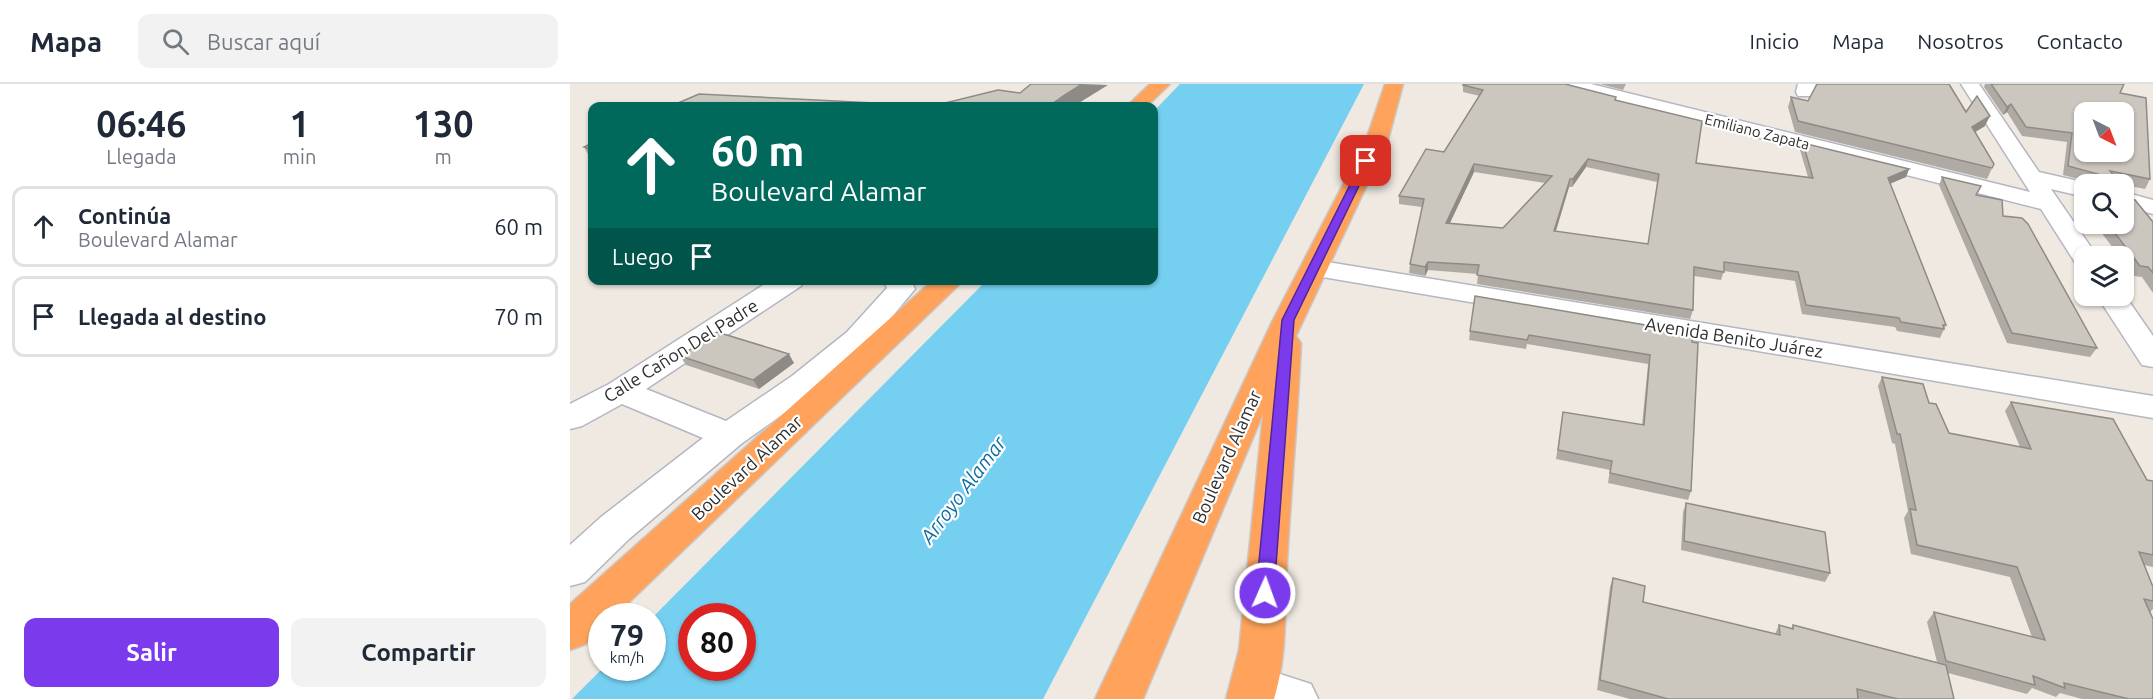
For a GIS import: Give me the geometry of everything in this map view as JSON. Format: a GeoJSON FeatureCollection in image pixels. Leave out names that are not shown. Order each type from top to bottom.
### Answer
{"type":"FeatureCollection","features":[{"type":"Feature","properties":{"kind":"highway"},"geometry":{"type":"LineString","coordinates":[[1141,102],[1161,84]]}},
{"type":"Feature","properties":{"kind":"highway","name":"Boulevard Alamar"},"geometry":{"type":"LineString","coordinates":[[1119,699],[1288,320],[1377,140],[1394,84]]}},
{"type":"Feature","properties":{"kind":"highway","name":"Boulevard Alamar"},"geometry":{"type":"LineString","coordinates":[[570,631],[945,285]]}},
{"type":"Feature","properties":{"kind":"highway"},"geometry":{"type":"LineString","coordinates":[[1266,695],[1265,570],[1279,450],[1288,320]]}},
{"type":"Feature","properties":{"kind":"street","name":"Emiliano Zapata"},"geometry":{"type":"LineString","coordinates":[[1569,84],[2049,204]]}},
{"type":"Feature","properties":{"kind":"street"},"geometry":{"type":"LineString","coordinates":[[1970,84],[2077,246]]}},
{"type":"Feature","properties":{"kind":"street"},"geometry":{"type":"LineString","coordinates":[[2032,177],[2074,187]]}},
{"type":"Feature","properties":{"kind":"street"},"geometry":{"type":"LineString","coordinates":[[2134,202],[2153,207]]}},
{"type":"Feature","properties":{"kind":"street","name":"Avenida Benito Juárez"},"geometry":{"type":"LineString","coordinates":[[1315,268],[2153,407]]}},
{"type":"Feature","properties":{"kind":"street","name":"Calle Cañon Del Padre"},"geometry":{"type":"LineString","coordinates":[[570,418],[621,391],[783,285]]}},
{"type":"Feature","properties":{"kind":"street"},"geometry":{"type":"LineString","coordinates":[[570,570],[615,528],[729,436],[804,384],[858,339],[900,289],[899,285]]}},
{"type":"Feature","properties":{"kind":"street"},"geometry":{"type":"LineString","coordinates":[[2118,306],[2153,358]]}},
{"type":"Feature","properties":{"kind":"street"},"geometry":{"type":"LineString","coordinates":[[621,391],[729,436]]}},
{"type":"Feature","properties":{"kind":"water","name":"Arroyo Alamar"},"geometry":{"type":"Polygon","coordinates":[[[1180,84],[1364,84],[1043,699],[572,699],[590,681],[666,681],[666,604],[982,285],[1158,285],[1158,107],[1180,84]]]}},
{"type":"Feature","properties":{"kind":"building"},"geometry":{"type":"Polygon","coordinates":[[[1031,84],[1082,84],[1055,102],[949,102],[998,90],[1020,93],[1031,84]]]}},
{"type":"Feature","properties":{"kind":"building"},"geometry":{"type":"Polygon","coordinates":[[[1565,84],[1616,97],[1615,100],[1702,121],[1696,163],[1813,178],[1803,143],[1909,169],[1888,178],[1946,325],[1943,325],[1944,329],[1901,322],[1899,318],[1806,305],[1798,272],[1724,262],[1724,272],[1694,267],[1693,310],[1477,275],[1479,265],[1428,262],[1425,267],[1410,264],[1424,199],[1399,196],[1426,149],[1444,152],[1483,90],[1463,85],[1565,84]],[[1588,159],[1573,179],[1570,179],[1554,231],[1648,244],[1659,174],[1588,159]],[[1474,164],[1446,223],[1503,228],[1552,176],[1474,164]]]}},
{"type":"Feature","properties":{"kind":"building"},"geometry":{"type":"Polygon","coordinates":[[[1817,84],[1949,84],[1966,112],[1977,96],[1990,116],[1972,127],[1994,164],[1992,168],[1798,121],[1791,97],[1808,101],[1817,84]]]}},
{"type":"Feature","properties":{"kind":"building"},"geometry":{"type":"Polygon","coordinates":[[[1991,84],[2124,84],[2120,93],[2146,98],[2150,179],[2110,171],[2113,174],[2098,174],[2068,166],[2072,133],[2026,127],[2011,104],[2007,107],[1991,84]]]}},
{"type":"Feature","properties":{"kind":"building"},"geometry":{"type":"Polygon","coordinates":[[[699,94],[855,102],[680,102],[699,94]]]}},
{"type":"Feature","properties":{"kind":"building"},"geometry":{"type":"Polygon","coordinates":[[[1942,177],[1981,186],[1976,195],[2002,200],[2003,216],[2022,218],[2028,224],[2097,348],[2012,333],[1942,177]]]}},
{"type":"Feature","properties":{"kind":"building"},"geometry":{"type":"Polygon","coordinates":[[[2134,200],[2153,222],[2153,273],[2148,267],[2140,266],[2134,258],[2134,246],[2125,246],[2116,234],[2134,234],[2134,200]]]}},
{"type":"Feature","properties":{"kind":"building"},"geometry":{"type":"Polygon","coordinates":[[[1475,296],[1692,333],[1692,342],[1698,343],[1691,491],[1610,473],[1612,461],[1558,450],[1563,412],[1644,425],[1650,355],[1529,335],[1527,340],[1470,331],[1475,296]]]}},
{"type":"Feature","properties":{"kind":"building"},"geometry":{"type":"Polygon","coordinates":[[[717,332],[789,354],[753,380],[680,356],[717,332]]]}},
{"type":"Feature","properties":{"kind":"building"},"geometry":{"type":"Polygon","coordinates":[[[1882,377],[1923,384],[1929,403],[1936,404],[1949,433],[2031,449],[2011,402],[2113,419],[2147,480],[2153,481],[2153,555],[2139,552],[2153,587],[2153,601],[2144,599],[2153,619],[2153,699],[2129,699],[2064,683],[2065,688],[2033,676],[2035,685],[1946,661],[1934,612],[2045,640],[2017,567],[1917,545],[1910,509],[1916,510],[1900,434],[1897,434],[1882,377]]]}},
{"type":"Feature","properties":{"kind":"building"},"geometry":{"type":"Polygon","coordinates":[[[1686,503],[1825,532],[1830,573],[1684,541],[1686,503]]]}},
{"type":"Feature","properties":{"kind":"building"},"geometry":{"type":"Polygon","coordinates":[[[1613,578],[1645,586],[1643,602],[1780,635],[1779,625],[1793,629],[1793,625],[1946,665],[1954,699],[1898,699],[1857,689],[1858,699],[1668,699],[1600,680],[1613,578]]]}},
{"type":"Feature","properties":{"kind":"route"},"geometry":{"type":"LineString","coordinates":[[1265,593],[1265,570],[1279,450],[1288,320],[1366,161]]}}]}
